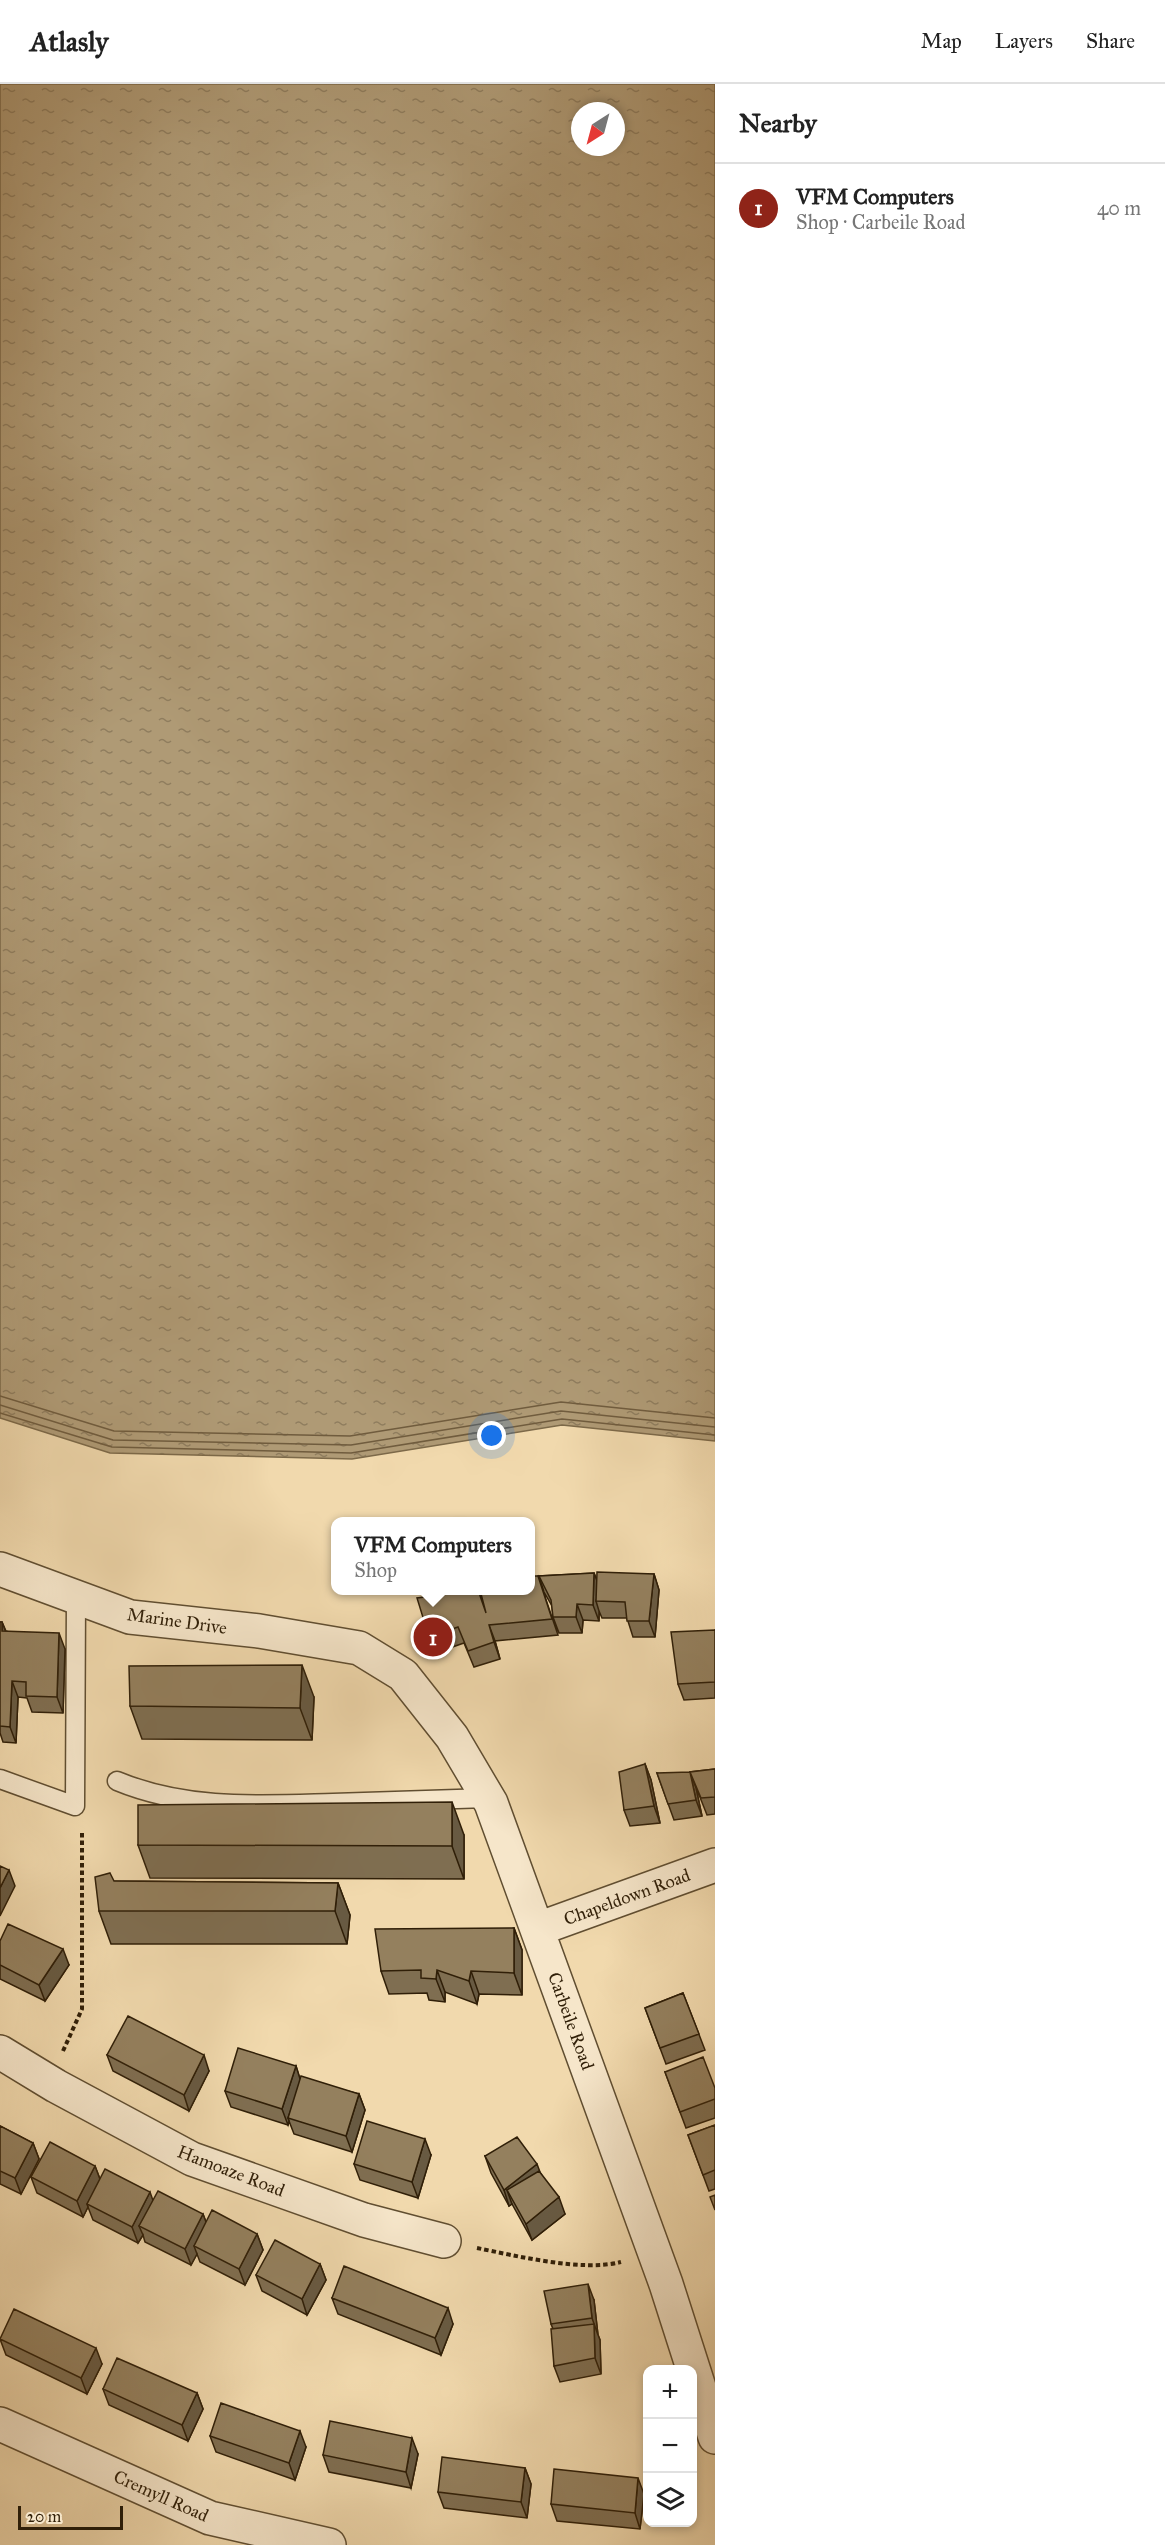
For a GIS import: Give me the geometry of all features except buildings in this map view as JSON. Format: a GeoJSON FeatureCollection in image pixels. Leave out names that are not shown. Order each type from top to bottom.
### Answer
{"type":"FeatureCollection","features":[{"type":"Feature","properties":{"kind":"street","name":"Marine Drive"},"geometry":{"type":"LineString","coordinates":[[0,1569],[130,1617],[259,1631],[359,1648]]}},
{"type":"Feature","properties":{"kind":"street","name":"Carbeile Road"},"geometry":{"type":"LineString","coordinates":[[359,1648],[403,1675],[452,1737],[488,1798],[538,1929],[654,2253],[715,2437]]}},
{"type":"Feature","properties":{"kind":"street","name":"Chapeldown Road"},"geometry":{"type":"LineString","coordinates":[[538,1929],[715,1865]]}},
{"type":"Feature","properties":{"kind":"street","name":"Hamoaze Road"},"geometry":{"type":"LineString","coordinates":[[0,2052],[192,2160],[364,2220],[444,2241]]}},
{"type":"Feature","properties":{"kind":"street","name":"Cremyll Road"},"geometry":{"type":"LineString","coordinates":[[0,2424],[210,2518],[329,2545]]}},
{"type":"Feature","properties":{"kind":"lane"},"geometry":{"type":"LineString","coordinates":[[0,1779],[75,1806],[76,1598]]}},
{"type":"Feature","properties":{"kind":"lane"},"geometry":{"type":"LineString","coordinates":[[117,1781],[150,1795],[245,1805],[488,1798]]}},
{"type":"Feature","properties":{"kind":"path"},"geometry":{"type":"LineString","coordinates":[[48,2081],[82,2009],[82,1823],[75,1806]]}},
{"type":"Feature","properties":{"kind":"path"},"geometry":{"type":"LineString","coordinates":[[444,2241],[540,2260],[609,2265],[654,2253]]}},
{"type":"Feature","properties":{"kind":"water"},"geometry":{"type":"Polygon","coordinates":[[[0,84],[715,84],[715,1441],[562,1425],[352,1459],[110,1453],[0,1418],[0,84]]]}},
{"type":"Feature","properties":{"kind":"place","name":"VFM Computers"},"geometry":{"type":"Point","coordinates":[433,1637]}}]}
